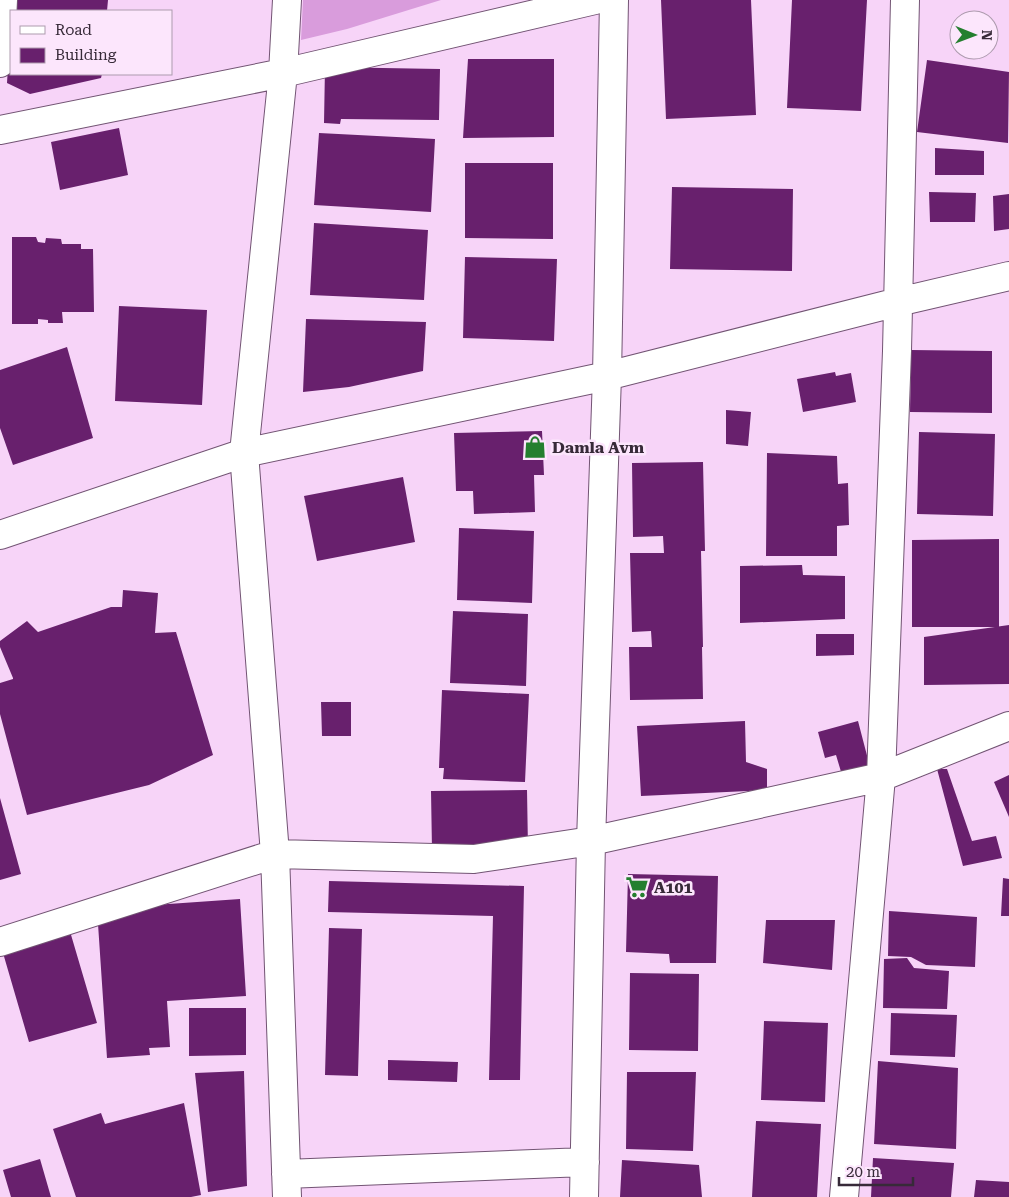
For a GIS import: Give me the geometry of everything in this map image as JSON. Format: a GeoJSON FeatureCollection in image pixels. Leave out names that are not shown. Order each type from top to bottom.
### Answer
{"type":"FeatureCollection","features":[{"type":"Feature","properties":{"kind":"street"},"geometry":{"type":"LineString","coordinates":[[0,64],[3,0]]}},
{"type":"Feature","properties":{"kind":"street"},"geometry":{"type":"LineString","coordinates":[[287,0],[283,73],[244,453],[275,854],[286,1186],[585,1162]]}},
{"type":"Feature","properties":{"kind":"street"},"geometry":{"type":"LineString","coordinates":[[0,130],[283,73],[594,0]]}},
{"type":"Feature","properties":{"kind":"street"},"geometry":{"type":"LineString","coordinates":[[584,1197],[591,841],[607,376],[614,0]]}},
{"type":"Feature","properties":{"kind":"street"},"geometry":{"type":"LineString","coordinates":[[844,1197],[881,778],[898,302],[905,0]]}},
{"type":"Feature","properties":{"kind":"street"},"geometry":{"type":"LineString","coordinates":[[0,535],[244,453],[607,376],[898,302],[1009,276]]}},
{"type":"Feature","properties":{"kind":"street"},"geometry":{"type":"LineString","coordinates":[[0,942],[275,854],[474,859],[591,841],[881,778],[1009,726]]}},
{"type":"Feature","properties":{"kind":"shaded area"},"geometry":{"type":"Polygon","coordinates":[[[303,0],[441,0],[347,29],[301,40],[303,0]]]}},
{"type":"Feature","properties":{"kind":"building"},"geometry":{"type":"Polygon","coordinates":[[[12,0],[108,0],[107,10],[11,10],[12,0]]]}},
{"type":"Feature","properties":{"kind":"building"},"geometry":{"type":"Polygon","coordinates":[[[661,0],[751,0],[756,115],[666,119],[661,0]]]}},
{"type":"Feature","properties":{"kind":"building"},"geometry":{"type":"Polygon","coordinates":[[[792,0],[867,0],[861,111],[787,108],[792,0]]]}},
{"type":"Feature","properties":{"kind":"building"},"geometry":{"type":"Polygon","coordinates":[[[10,33],[10,75],[102,75],[101,78],[30,94],[7,83],[10,33]]]}},
{"type":"Feature","properties":{"kind":"building"},"geometry":{"type":"Polygon","coordinates":[[[468,59],[554,59],[554,137],[463,138],[468,59]]]}},
{"type":"Feature","properties":{"kind":"building"},"geometry":{"type":"Polygon","coordinates":[[[927,60],[1009,72],[1008,143],[917,132],[927,60]]]}},
{"type":"Feature","properties":{"kind":"building"},"geometry":{"type":"Polygon","coordinates":[[[325,67],[440,69],[439,120],[341,119],[340,124],[324,123],[325,67]]]}},
{"type":"Feature","properties":{"kind":"building"},"geometry":{"type":"Polygon","coordinates":[[[119,128],[128,175],[60,190],[51,142],[119,128]]]}},
{"type":"Feature","properties":{"kind":"building"},"geometry":{"type":"Polygon","coordinates":[[[319,133],[435,139],[431,212],[314,205],[319,133]]]}},
{"type":"Feature","properties":{"kind":"building"},"geometry":{"type":"Polygon","coordinates":[[[935,148],[984,151],[984,175],[935,175],[935,148]]]}},
{"type":"Feature","properties":{"kind":"building"},"geometry":{"type":"Polygon","coordinates":[[[465,163],[553,163],[553,239],[465,238],[465,163]]]}},
{"type":"Feature","properties":{"kind":"building"},"geometry":{"type":"Polygon","coordinates":[[[672,187],[793,189],[792,271],[670,269],[672,187]]]}},
{"type":"Feature","properties":{"kind":"building"},"geometry":{"type":"Polygon","coordinates":[[[929,192],[976,193],[975,222],[930,222],[929,192]]]}},
{"type":"Feature","properties":{"kind":"building"},"geometry":{"type":"Polygon","coordinates":[[[1009,194],[1009,229],[994,231],[993,196],[1009,194]]]}},
{"type":"Feature","properties":{"kind":"building"},"geometry":{"type":"Polygon","coordinates":[[[314,223],[428,230],[424,300],[310,295],[314,223]]]}},
{"type":"Feature","properties":{"kind":"building"},"geometry":{"type":"Polygon","coordinates":[[[12,237],[36,237],[38,242],[45,243],[46,238],[61,239],[62,244],[81,244],[81,249],[93,249],[94,312],[62,312],[63,323],[48,323],[48,320],[38,319],[38,324],[12,324],[12,237]]]}},
{"type":"Feature","properties":{"kind":"building"},"geometry":{"type":"Polygon","coordinates":[[[465,257],[557,259],[554,341],[463,338],[465,257]]]}},
{"type":"Feature","properties":{"kind":"building"},"geometry":{"type":"Polygon","coordinates":[[[119,306],[207,310],[202,405],[115,401],[119,306]]]}},
{"type":"Feature","properties":{"kind":"building"},"geometry":{"type":"Polygon","coordinates":[[[306,319],[426,322],[423,371],[349,387],[303,392],[306,319]]]}},
{"type":"Feature","properties":{"kind":"building"},"geometry":{"type":"Polygon","coordinates":[[[67,347],[93,438],[13,465],[0,428],[0,370],[67,347]]]}},
{"type":"Feature","properties":{"kind":"building"},"geometry":{"type":"Polygon","coordinates":[[[911,350],[992,351],[992,413],[910,412],[911,350]]]}},
{"type":"Feature","properties":{"kind":"building"},"geometry":{"type":"Polygon","coordinates":[[[835,372],[836,376],[851,373],[856,402],[803,412],[797,379],[835,372]]]}},
{"type":"Feature","properties":{"kind":"building"},"geometry":{"type":"Polygon","coordinates":[[[726,410],[751,412],[748,446],[726,444],[726,410]]]}},
{"type":"Feature","properties":{"kind":"building"},"geometry":{"type":"Polygon","coordinates":[[[542,431],[544,475],[534,475],[535,512],[474,514],[473,491],[456,491],[454,433],[542,431]]]}},
{"type":"Feature","properties":{"kind":"building"},"geometry":{"type":"Polygon","coordinates":[[[919,432],[995,434],[993,516],[917,514],[919,432]]]}},
{"type":"Feature","properties":{"kind":"building"},"geometry":{"type":"Polygon","coordinates":[[[767,453],[837,456],[838,484],[848,483],[849,525],[837,526],[837,556],[766,556],[767,453]]]}},
{"type":"Feature","properties":{"kind":"building"},"geometry":{"type":"Polygon","coordinates":[[[703,462],[705,551],[701,551],[703,699],[630,700],[629,647],[652,647],[651,631],[632,632],[630,553],[664,553],[663,536],[633,537],[632,463],[703,462]]]}},
{"type":"Feature","properties":{"kind":"building"},"geometry":{"type":"Polygon","coordinates":[[[403,477],[415,542],[317,561],[304,496],[403,477]]]}},
{"type":"Feature","properties":{"kind":"building"},"geometry":{"type":"Polygon","coordinates":[[[459,528],[534,531],[532,603],[457,600],[459,528]]]}},
{"type":"Feature","properties":{"kind":"building"},"geometry":{"type":"Polygon","coordinates":[[[999,539],[999,627],[912,627],[912,540],[999,539]]]}},
{"type":"Feature","properties":{"kind":"building"},"geometry":{"type":"Polygon","coordinates":[[[802,565],[803,575],[845,576],[845,619],[740,623],[740,566],[802,565]]]}},
{"type":"Feature","properties":{"kind":"building"},"geometry":{"type":"Polygon","coordinates":[[[123,590],[158,593],[155,633],[176,632],[213,755],[149,785],[27,815],[0,714],[0,683],[13,678],[0,647],[0,641],[27,621],[38,632],[111,607],[122,607],[123,590]]]}},
{"type":"Feature","properties":{"kind":"building"},"geometry":{"type":"Polygon","coordinates":[[[453,611],[528,614],[526,686],[450,683],[453,611]]]}},
{"type":"Feature","properties":{"kind":"building"},"geometry":{"type":"Polygon","coordinates":[[[1009,625],[1009,684],[924,685],[924,637],[1009,625]]]}},
{"type":"Feature","properties":{"kind":"building"},"geometry":{"type":"Polygon","coordinates":[[[816,634],[854,634],[854,655],[816,656],[816,634]]]}},
{"type":"Feature","properties":{"kind":"building"},"geometry":{"type":"Polygon","coordinates":[[[442,690],[529,694],[525,782],[443,779],[444,768],[439,768],[442,690]]]}},
{"type":"Feature","properties":{"kind":"building"},"geometry":{"type":"Polygon","coordinates":[[[321,702],[351,702],[351,736],[322,736],[321,702]]]}},
{"type":"Feature","properties":{"kind":"building"},"geometry":{"type":"Polygon","coordinates":[[[745,721],[746,762],[767,769],[767,790],[641,796],[637,726],[745,721]]]}},
{"type":"Feature","properties":{"kind":"building"},"geometry":{"type":"Polygon","coordinates":[[[858,721],[870,767],[842,775],[836,755],[825,758],[818,732],[858,721]]]}},
{"type":"Feature","properties":{"kind":"building"},"geometry":{"type":"Polygon","coordinates":[[[937,769],[947,769],[972,841],[996,836],[1002,858],[963,866],[937,769]]]}},
{"type":"Feature","properties":{"kind":"building"},"geometry":{"type":"Polygon","coordinates":[[[1009,775],[1009,817],[994,782],[1009,775]]]}},
{"type":"Feature","properties":{"kind":"building"},"geometry":{"type":"Polygon","coordinates":[[[527,790],[528,849],[432,850],[431,791],[527,790]]]}},
{"type":"Feature","properties":{"kind":"building"},"geometry":{"type":"Polygon","coordinates":[[[0,798],[21,874],[0,880],[0,798]]]}},
{"type":"Feature","properties":{"kind":"building"},"geometry":{"type":"Polygon","coordinates":[[[628,874],[718,876],[716,963],[670,963],[669,954],[626,952],[628,874]]]}},
{"type":"Feature","properties":{"kind":"building"},"geometry":{"type":"Polygon","coordinates":[[[1003,878],[1009,879],[1009,916],[1001,916],[1003,878]]]}},
{"type":"Feature","properties":{"kind":"building"},"geometry":{"type":"Polygon","coordinates":[[[329,881],[524,886],[520,1080],[489,1080],[493,916],[328,912],[329,881]]]}},
{"type":"Feature","properties":{"kind":"building"},"geometry":{"type":"Polygon","coordinates":[[[240,899],[246,996],[167,1001],[170,1047],[149,1048],[150,1055],[107,1058],[97,909],[240,899]]]}},
{"type":"Feature","properties":{"kind":"building"},"geometry":{"type":"Polygon","coordinates":[[[889,911],[977,917],[975,967],[926,965],[911,957],[888,956],[889,911]]]}},
{"type":"Feature","properties":{"kind":"building"},"geometry":{"type":"Polygon","coordinates":[[[766,920],[835,920],[832,970],[763,963],[766,920]]]}},
{"type":"Feature","properties":{"kind":"building"},"geometry":{"type":"Polygon","coordinates":[[[69,928],[97,1023],[29,1042],[3,953],[69,928]]]}},
{"type":"Feature","properties":{"kind":"building"},"geometry":{"type":"Polygon","coordinates":[[[329,928],[362,929],[358,1076],[325,1075],[329,928]]]}},
{"type":"Feature","properties":{"kind":"building"},"geometry":{"type":"Polygon","coordinates":[[[907,958],[914,968],[949,971],[947,1009],[883,1008],[884,959],[907,958]]]}},
{"type":"Feature","properties":{"kind":"building"},"geometry":{"type":"Polygon","coordinates":[[[630,973],[699,974],[698,1051],[629,1050],[630,973]]]}},
{"type":"Feature","properties":{"kind":"building"},"geometry":{"type":"Polygon","coordinates":[[[189,1008],[246,1008],[246,1055],[189,1056],[189,1008]]]}},
{"type":"Feature","properties":{"kind":"building"},"geometry":{"type":"Polygon","coordinates":[[[891,1013],[957,1015],[955,1057],[890,1055],[891,1013]]]}},
{"type":"Feature","properties":{"kind":"building"},"geometry":{"type":"Polygon","coordinates":[[[764,1021],[828,1023],[825,1102],[761,1100],[764,1021]]]}},
{"type":"Feature","properties":{"kind":"building"},"geometry":{"type":"Polygon","coordinates":[[[388,1060],[458,1062],[457,1082],[388,1080],[388,1060]]]}},
{"type":"Feature","properties":{"kind":"building"},"geometry":{"type":"Polygon","coordinates":[[[878,1061],[958,1068],[956,1149],[874,1144],[878,1061]]]}},
{"type":"Feature","properties":{"kind":"building"},"geometry":{"type":"Polygon","coordinates":[[[244,1071],[247,1186],[208,1192],[195,1073],[244,1071]]]}},
{"type":"Feature","properties":{"kind":"building"},"geometry":{"type":"Polygon","coordinates":[[[627,1072],[696,1072],[693,1151],[626,1149],[627,1072]]]}},
{"type":"Feature","properties":{"kind":"building"},"geometry":{"type":"Polygon","coordinates":[[[184,1103],[201,1195],[191,1197],[76,1197],[53,1129],[101,1113],[105,1124],[184,1103]]]}},
{"type":"Feature","properties":{"kind":"building"},"geometry":{"type":"Polygon","coordinates":[[[756,1121],[821,1124],[817,1197],[752,1197],[756,1121]]]}},
{"type":"Feature","properties":{"kind":"building"},"geometry":{"type":"Polygon","coordinates":[[[873,1158],[954,1163],[951,1197],[871,1197],[873,1158]]]}},
{"type":"Feature","properties":{"kind":"building"},"geometry":{"type":"Polygon","coordinates":[[[40,1159],[51,1197],[11,1197],[3,1170],[40,1159]]]}},
{"type":"Feature","properties":{"kind":"building"},"geometry":{"type":"Polygon","coordinates":[[[622,1160],[699,1165],[702,1197],[620,1197],[622,1160]]]}},
{"type":"Feature","properties":{"kind":"building"},"geometry":{"type":"Polygon","coordinates":[[[976,1180],[1009,1182],[1009,1197],[974,1197],[976,1180]]]}},
{"type":"Feature","properties":{"kind":"place","name":"Damla Avm"},"geometry":{"type":"Point","coordinates":[535,447]}},
{"type":"Feature","properties":{"kind":"place","name":"A101"},"geometry":{"type":"Point","coordinates":[637,887]}}]}
